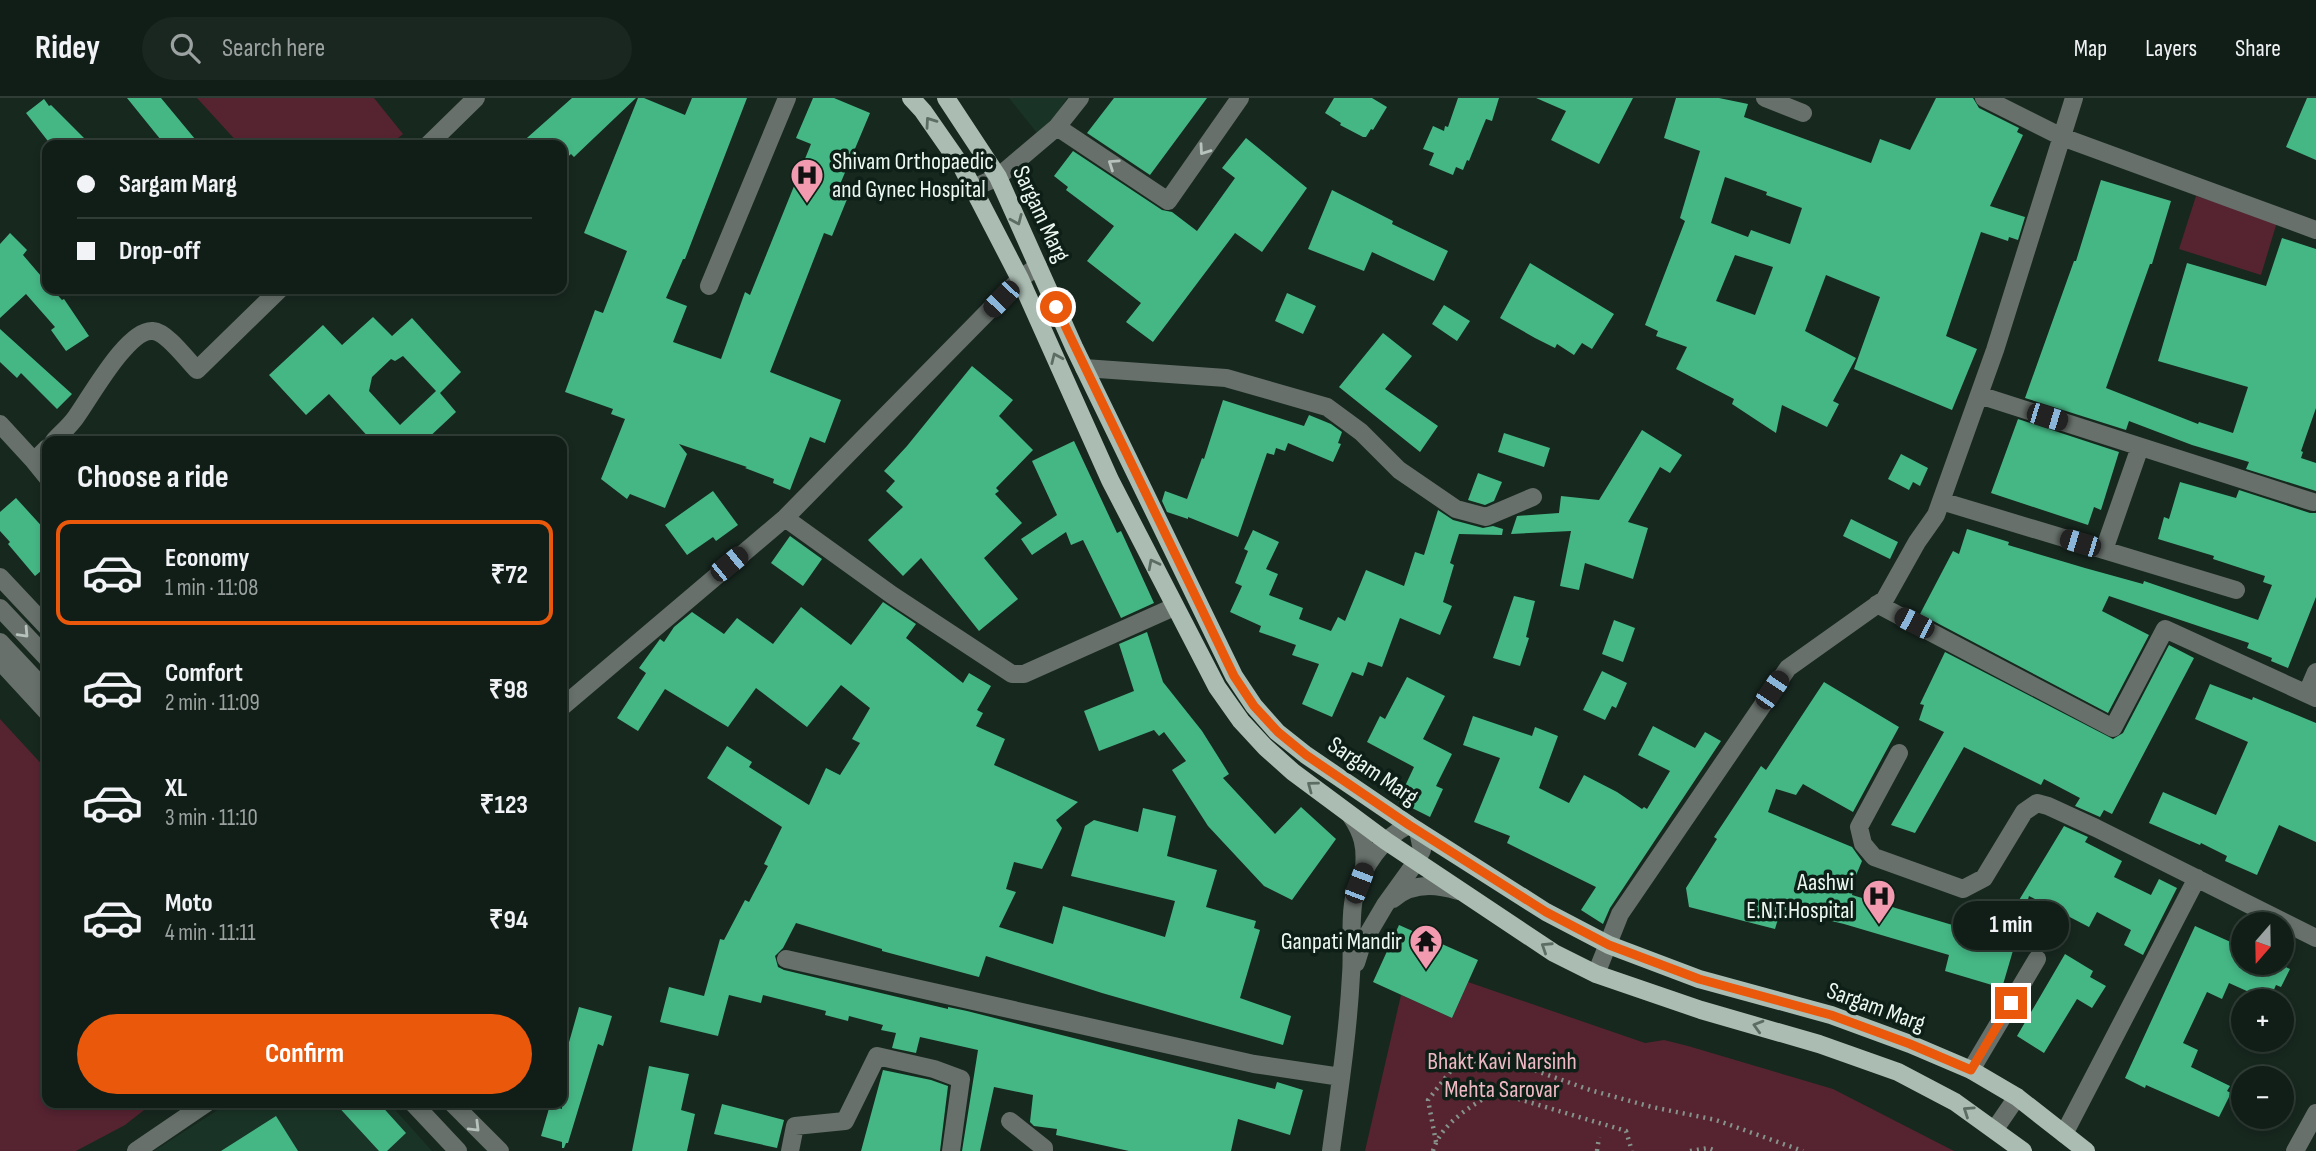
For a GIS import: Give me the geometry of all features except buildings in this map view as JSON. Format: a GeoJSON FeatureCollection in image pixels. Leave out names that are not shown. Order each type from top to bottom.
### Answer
{"type":"FeatureCollection","features":[{"type":"Feature","properties":{"kind":"main road","name":"Sargam Marg"},"geometry":{"type":"LineString","coordinates":[[911,98],[962,167],[973,188],[1020,279],[1110,480],[1217,687],[1241,721],[1265,747],[1293,772],[1386,841],[1554,953],[1596,974],[1701,1010],[1819,1044],[1898,1072],[1955,1102],[2024,1151]]}},
{"type":"Feature","properties":{"kind":"main road","name":"Sargam Marg"},"geometry":{"type":"LineString","coordinates":[[946,98],[998,177],[1084,368],[1234,676],[1254,706],[1278,732],[1306,755],[1414,828],[1546,912],[1609,945],[1699,979],[1831,1015],[1971,1070],[2017,1097],[2086,1151]]}},
{"type":"Feature","properties":{"kind":"street"},"geometry":{"type":"LineString","coordinates":[[433,140],[476,98]]}},
{"type":"Feature","properties":{"kind":"street"},"geometry":{"type":"LineString","coordinates":[[709,286],[786,98]]}},
{"type":"Feature","properties":{"kind":"street"},"geometry":{"type":"LineString","coordinates":[[973,188],[998,177],[1057,127],[1080,98]]}},
{"type":"Feature","properties":{"kind":"street"},"geometry":{"type":"LineString","coordinates":[[1057,127],[1168,201],[1240,98]]}},
{"type":"Feature","properties":{"kind":"street"},"geometry":{"type":"LineString","coordinates":[[1765,98],[1803,113]]}},
{"type":"Feature","properties":{"kind":"street"},"geometry":{"type":"LineString","coordinates":[[1984,98],[2062,137],[2316,230]]}},
{"type":"Feature","properties":{"kind":"street"},"geometry":{"type":"LineString","coordinates":[[1596,974],[1620,914],[1788,668],[1885,599],[1917,542],[1936,515],[1979,395],[2074,98]]}},
{"type":"Feature","properties":{"kind":"street"},"geometry":{"type":"LineString","coordinates":[[567,702],[785,518],[1020,279],[1038,266]]}},
{"type":"Feature","properties":{"kind":"street"},"geometry":{"type":"LineString","coordinates":[[59,436],[75,420],[100,379],[137,335],[152,330],[165,336],[197,370],[275,294]]}},
{"type":"Feature","properties":{"kind":"street"},"geometry":{"type":"LineString","coordinates":[[1084,368],[1226,378],[1327,407],[1361,432],[1399,470],[1456,509],[1486,517],[1533,498]]}},
{"type":"Feature","properties":{"kind":"street"},"geometry":{"type":"LineString","coordinates":[[1979,395],[2313,502]]}},
{"type":"Feature","properties":{"kind":"street"},"geometry":{"type":"LineString","coordinates":[[0,424],[42,471]]}},
{"type":"Feature","properties":{"kind":"street"},"geometry":{"type":"LineString","coordinates":[[2104,550],[2140,447]]}},
{"type":"Feature","properties":{"kind":"street"},"geometry":{"type":"LineString","coordinates":[[34,461],[42,453]]}},
{"type":"Feature","properties":{"kind":"street"},"geometry":{"type":"LineString","coordinates":[[1941,501],[2236,590]]}},
{"type":"Feature","properties":{"kind":"street"},"geometry":{"type":"LineString","coordinates":[[785,518],[892,595],[1012,674],[1024,674],[1174,607]]}},
{"type":"Feature","properties":{"kind":"street"},"geometry":{"type":"LineString","coordinates":[[0,577],[42,622]]}},
{"type":"Feature","properties":{"kind":"street"},"geometry":{"type":"LineString","coordinates":[[1877,604],[2113,728],[2165,629],[2311,696],[2316,672]]}},
{"type":"Feature","properties":{"kind":"street"},"geometry":{"type":"LineString","coordinates":[[0,608],[42,653]]}},
{"type":"Feature","properties":{"kind":"street"},"geometry":{"type":"LineString","coordinates":[[0,642],[42,687]]}},
{"type":"Feature","properties":{"kind":"street"},"geometry":{"type":"LineString","coordinates":[[0,661],[42,707]]}},
{"type":"Feature","properties":{"kind":"street"},"geometry":{"type":"LineString","coordinates":[[1899,753],[1859,827],[1863,844],[1874,857],[1963,889],[1984,878],[2024,812],[2037,803],[2060,811],[2316,938]]}},
{"type":"Feature","properties":{"kind":"street"},"geometry":{"type":"LineString","coordinates":[[1331,1151],[1351,976],[1354,897],[1364,868],[1366,851],[1363,834],[1350,814]]}},
{"type":"Feature","properties":{"kind":"street"},"geometry":{"type":"LineString","coordinates":[[1351,976],[1362,944],[1422,850],[1414,828],[1396,831],[1364,868]]}},
{"type":"Feature","properties":{"kind":"street"},"geometry":{"type":"LineString","coordinates":[[2064,1134],[2197,878]]}},
{"type":"Feature","properties":{"kind":"street"},"geometry":{"type":"LineString","coordinates":[[1385,905],[1401,892],[1417,886],[1438,885],[1462,892]]}},
{"type":"Feature","properties":{"kind":"street"},"geometry":{"type":"LineString","coordinates":[[786,959],[1254,1064],[1341,1077]]}},
{"type":"Feature","properties":{"kind":"street"},"geometry":{"type":"LineString","coordinates":[[1971,1070],[2037,959]]}},
{"type":"Feature","properties":{"kind":"street"},"geometry":{"type":"LineString","coordinates":[[790,1151],[795,1126],[845,1121],[877,1056],[934,1069],[961,1079],[951,1151]]}},
{"type":"Feature","properties":{"kind":"street"},"geometry":{"type":"LineString","coordinates":[[1995,1129],[2017,1097]]}},
{"type":"Feature","properties":{"kind":"street"},"geometry":{"type":"LineString","coordinates":[[136,1151],[199,1108]]}},
{"type":"Feature","properties":{"kind":"street"},"geometry":{"type":"LineString","coordinates":[[418,1108],[458,1151]]}},
{"type":"Feature","properties":{"kind":"street"},"geometry":{"type":"LineString","coordinates":[[457,1108],[500,1151]]}},
{"type":"Feature","properties":{"kind":"street"},"geometry":{"type":"LineString","coordinates":[[2295,1151],[2316,1113]]}},
{"type":"Feature","properties":{"kind":"street"},"geometry":{"type":"LineString","coordinates":[[1010,1121],[1032,1137],[1044,1151]]}},
{"type":"Feature","properties":{"kind":"path"},"geometry":{"type":"LineString","coordinates":[[1436,1142],[1428,1101],[1453,1068],[1482,1059],[1531,1069],[1590,1090],[1652,1107],[1716,1120],[1803,1151]]}},
{"type":"Feature","properties":{"kind":"path"},"geometry":{"type":"LineString","coordinates":[[1433,1151],[1436,1142],[1464,1110],[1495,1092],[1626,1131],[1632,1151]]}},
{"type":"Feature","properties":{"kind":"path"},"geometry":{"type":"LineString","coordinates":[[1597,1151],[1599,1137]]}},
{"type":"Feature","properties":{"kind":"path"},"geometry":{"type":"LineString","coordinates":[[1690,1151],[1708,1148],[1716,1151]]}},
{"type":"Feature","properties":{"kind":"shaded area"},"geometry":{"type":"Polygon","coordinates":[[[1009,98],[1067,98],[1055,117],[1037,133],[1009,98]]]}},
{"type":"Feature","properties":{"kind":"shaded area"},"geometry":{"type":"Polygon","coordinates":[[[221,1108],[393,1108],[432,1151],[154,1151],[221,1108]]]}},
{"type":"Feature","properties":{"kind":"green space"},"geometry":{"type":"Polygon","coordinates":[[[197,98],[374,98],[403,134],[396,140],[235,140],[197,98]]]}},
{"type":"Feature","properties":{"kind":"green space"},"geometry":{"type":"Polygon","coordinates":[[[2196,196],[2277,222],[2261,275],[2179,249],[2196,196]]]}},
{"type":"Feature","properties":{"kind":"green space"},"geometry":{"type":"Polygon","coordinates":[[[0,719],[42,765],[42,1108],[147,1108],[125,1125],[76,1151],[0,1151],[0,719]]]}},
{"type":"Feature","properties":{"kind":"green space","name":"Bhakt Kavi Narsinh Mehta Sarovar"},"geometry":{"type":"Polygon","coordinates":[[[1468,982],[1645,1043],[1664,1040],[1833,1089],[1954,1151],[1365,1151],[1401,995],[1452,1018],[1468,982]]]}},
{"type":"Feature","properties":{"kind":"place","name":"Shivam Orthopaedic and Gynec Hospital"},"geometry":{"type":"Point","coordinates":[807,205]}},
{"type":"Feature","properties":{"kind":"place","name":"Aashwi E.N.T.Hospital"},"geometry":{"type":"Point","coordinates":[1879,926]}},
{"type":"Feature","properties":{"kind":"place","name":"Ganpati Mandir"},"geometry":{"type":"Point","coordinates":[1426,971]}},
{"type":"Feature","properties":{"kind":"route"},"geometry":{"type":"LineString","coordinates":[[1056,307],[1234,676],[1254,706],[1278,732],[1306,755],[1409,825],[1546,912],[1609,945],[1699,979],[1831,1015],[1971,1070],[2011,1003]]}}]}
